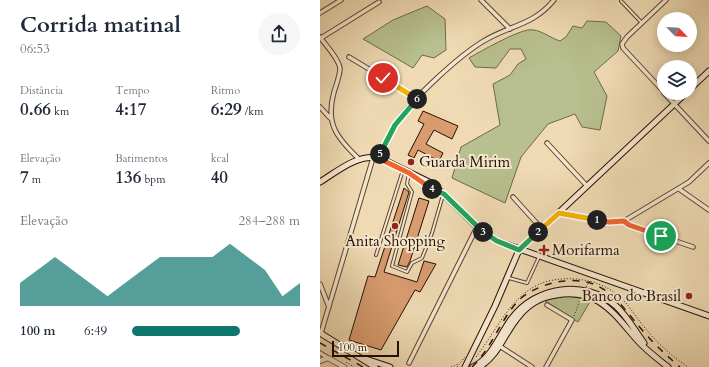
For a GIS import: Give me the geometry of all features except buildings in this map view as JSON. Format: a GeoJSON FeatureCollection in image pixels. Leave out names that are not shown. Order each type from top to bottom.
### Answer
{"type":"FeatureCollection","features":[{"type":"Feature","properties":{"kind":"main road"},"geometry":{"type":"LineString","coordinates":[[697,82],[709,71]]}},
{"type":"Feature","properties":{"kind":"main road"},"geometry":{"type":"LineString","coordinates":[[465,367],[508,278],[519,250],[678,100]]}},
{"type":"Feature","properties":{"kind":"main road"},"geometry":{"type":"LineString","coordinates":[[320,182],[359,159],[376,158],[424,179],[444,194],[477,226],[497,241],[709,316]]}},
{"type":"Feature","properties":{"kind":"main road"},"geometry":{"type":"LineString","coordinates":[[473,367],[486,359],[498,345],[512,319],[524,304],[548,292],[568,289],[594,294],[616,306],[650,352]]}},
{"type":"Feature","properties":{"kind":"main road"},"geometry":{"type":"LineString","coordinates":[[479,367],[487,361],[516,319],[533,303],[553,295],[570,293],[582,295],[600,302],[613,310],[638,340],[668,367]]}},
{"type":"Feature","properties":{"kind":"main road"},"geometry":{"type":"LineString","coordinates":[[321,333],[375,367]]}},
{"type":"Feature","properties":{"kind":"main road"},"geometry":{"type":"LineString","coordinates":[[361,357],[390,367]]}},
{"type":"Feature","properties":{"kind":"street"},"geometry":{"type":"LineString","coordinates":[[320,13],[341,0]]}},
{"type":"Feature","properties":{"kind":"street"},"geometry":{"type":"LineString","coordinates":[[481,0],[510,29]]}},
{"type":"Feature","properties":{"kind":"street"},"geometry":{"type":"LineString","coordinates":[[321,333],[376,158],[395,125],[417,98],[472,49],[490,37],[535,19],[554,0]]}},
{"type":"Feature","properties":{"kind":"street"},"geometry":{"type":"LineString","coordinates":[[657,85],[623,48],[622,44],[625,39],[666,0]]}},
{"type":"Feature","properties":{"kind":"street"},"geometry":{"type":"LineString","coordinates":[[330,118],[340,67],[337,60],[320,38],[379,2]]}},
{"type":"Feature","properties":{"kind":"street"},"geometry":{"type":"LineString","coordinates":[[349,57],[417,98]]}},
{"type":"Feature","properties":{"kind":"street"},"geometry":{"type":"LineString","coordinates":[[670,100],[709,141]]}},
{"type":"Feature","properties":{"kind":"street"},"geometry":{"type":"LineString","coordinates":[[320,107],[330,118],[340,138],[359,159]]}},
{"type":"Feature","properties":{"kind":"street"},"geometry":{"type":"LineString","coordinates":[[547,143],[587,186]]}},
{"type":"Feature","properties":{"kind":"street"},"geometry":{"type":"LineString","coordinates":[[559,213],[604,221],[624,221],[694,179],[709,163]]}},
{"type":"Feature","properties":{"kind":"street"},"geometry":{"type":"LineString","coordinates":[[679,188],[709,210]]}},
{"type":"Feature","properties":{"kind":"street"},"geometry":{"type":"LineString","coordinates":[[513,197],[542,229]]}},
{"type":"Feature","properties":{"kind":"street"},"geometry":{"type":"LineString","coordinates":[[624,221],[629,225],[693,247]]}},
{"type":"Feature","properties":{"kind":"street"},"geometry":{"type":"LineString","coordinates":[[409,363],[477,226]]}},
{"type":"Feature","properties":{"kind":"street"},"geometry":{"type":"LineString","coordinates":[[320,284],[329,308]]}},
{"type":"Feature","properties":{"kind":"street"},"geometry":{"type":"LineString","coordinates":[[546,367],[572,320],[547,304]]}},
{"type":"Feature","properties":{"kind":"street"},"geometry":{"type":"LineString","coordinates":[[498,345],[532,367]]}},
{"type":"Feature","properties":{"kind":"street"},"geometry":{"type":"LineString","coordinates":[[320,353],[344,367]]}},
{"type":"Feature","properties":{"kind":"street"},"geometry":{"type":"LineString","coordinates":[[320,361],[328,358]]}},
{"type":"Feature","properties":{"kind":"lane"},"geometry":{"type":"LineString","coordinates":[[621,1],[642,23]]}},
{"type":"Feature","properties":{"kind":"lane"},"geometry":{"type":"LineString","coordinates":[[376,255],[403,170]]}},
{"type":"Feature","properties":{"kind":"lane"},"geometry":{"type":"LineString","coordinates":[[409,173],[407,184],[412,192],[392,266],[407,272],[412,263],[422,258],[435,226],[444,194]]}},
{"type":"Feature","properties":{"kind":"lane"},"geometry":{"type":"LineString","coordinates":[[508,278],[527,283],[539,257]]}},
{"type":"Feature","properties":{"kind":"path"},"geometry":{"type":"LineString","coordinates":[[586,289],[593,276]]}},
{"type":"Feature","properties":{"kind":"path"},"geometry":{"type":"LineString","coordinates":[[475,358],[502,316],[520,296],[546,282],[561,279],[590,281],[604,286],[620,296],[657,341],[688,367]]}},
{"type":"Feature","properties":{"kind":"path"},"geometry":{"type":"LineString","coordinates":[[572,320],[582,295]]}},
{"type":"Feature","properties":{"kind":"path"},"geometry":{"type":"LineString","coordinates":[[457,367],[464,357]]}},
{"type":"Feature","properties":{"kind":"path"},"geometry":{"type":"LineString","coordinates":[[451,367],[459,364]]}},
{"type":"Feature","properties":{"kind":"green space"},"geometry":{"type":"Polygon","coordinates":[[[427,6],[445,19],[446,50],[434,58],[422,55],[413,68],[363,39],[393,20],[427,6]]]}},
{"type":"Feature","properties":{"kind":"green space"},"geometry":{"type":"Polygon","coordinates":[[[587,21],[606,22],[621,36],[618,51],[594,72],[607,96],[600,130],[582,127],[575,114],[548,124],[521,157],[505,203],[452,178],[461,147],[500,125],[493,84],[510,75],[518,64],[526,59],[521,49],[510,49],[496,68],[475,67],[469,58],[522,31],[536,30],[560,41],[566,37],[573,26],[582,28],[587,21]]]}},
{"type":"Feature","properties":{"kind":"green space"},"geometry":{"type":"Polygon","coordinates":[[[567,296],[591,300],[578,322],[544,300],[567,296]]]}},
{"type":"Feature","properties":{"kind":"railway"},"geometry":{"type":"LineString","coordinates":[[472,367],[485,351],[506,316],[519,300],[528,293],[542,286],[557,282],[573,281],[587,282],[608,292],[617,300],[652,341],[680,367]]}},
{"type":"Feature","properties":{"kind":"railway"},"geometry":{"type":"LineString","coordinates":[[320,343],[363,367]]}},
{"type":"Feature","properties":{"kind":"place","name":"Guarda Mirim"},"geometry":{"type":"Point","coordinates":[411,162]}},
{"type":"Feature","properties":{"kind":"place","name":"Anita Shopping"},"geometry":{"type":"Point","coordinates":[395,226]}},
{"type":"Feature","properties":{"kind":"place","name":"Morifarma"},"geometry":{"type":"Point","coordinates":[544,250]}},
{"type":"Feature","properties":{"kind":"place","name":"Banco do Brasil"},"geometry":{"type":"Point","coordinates":[689,296]}},
{"type":"Feature","properties":{"kind":"route"},"geometry":{"type":"LineString","coordinates":[[383,78],[417,98],[395,125],[378,158],[409,173],[431,188],[444,194],[477,226],[497,241],[519,250],[559,213],[609,222],[624,221],[629,225],[661,236]]}}]}
